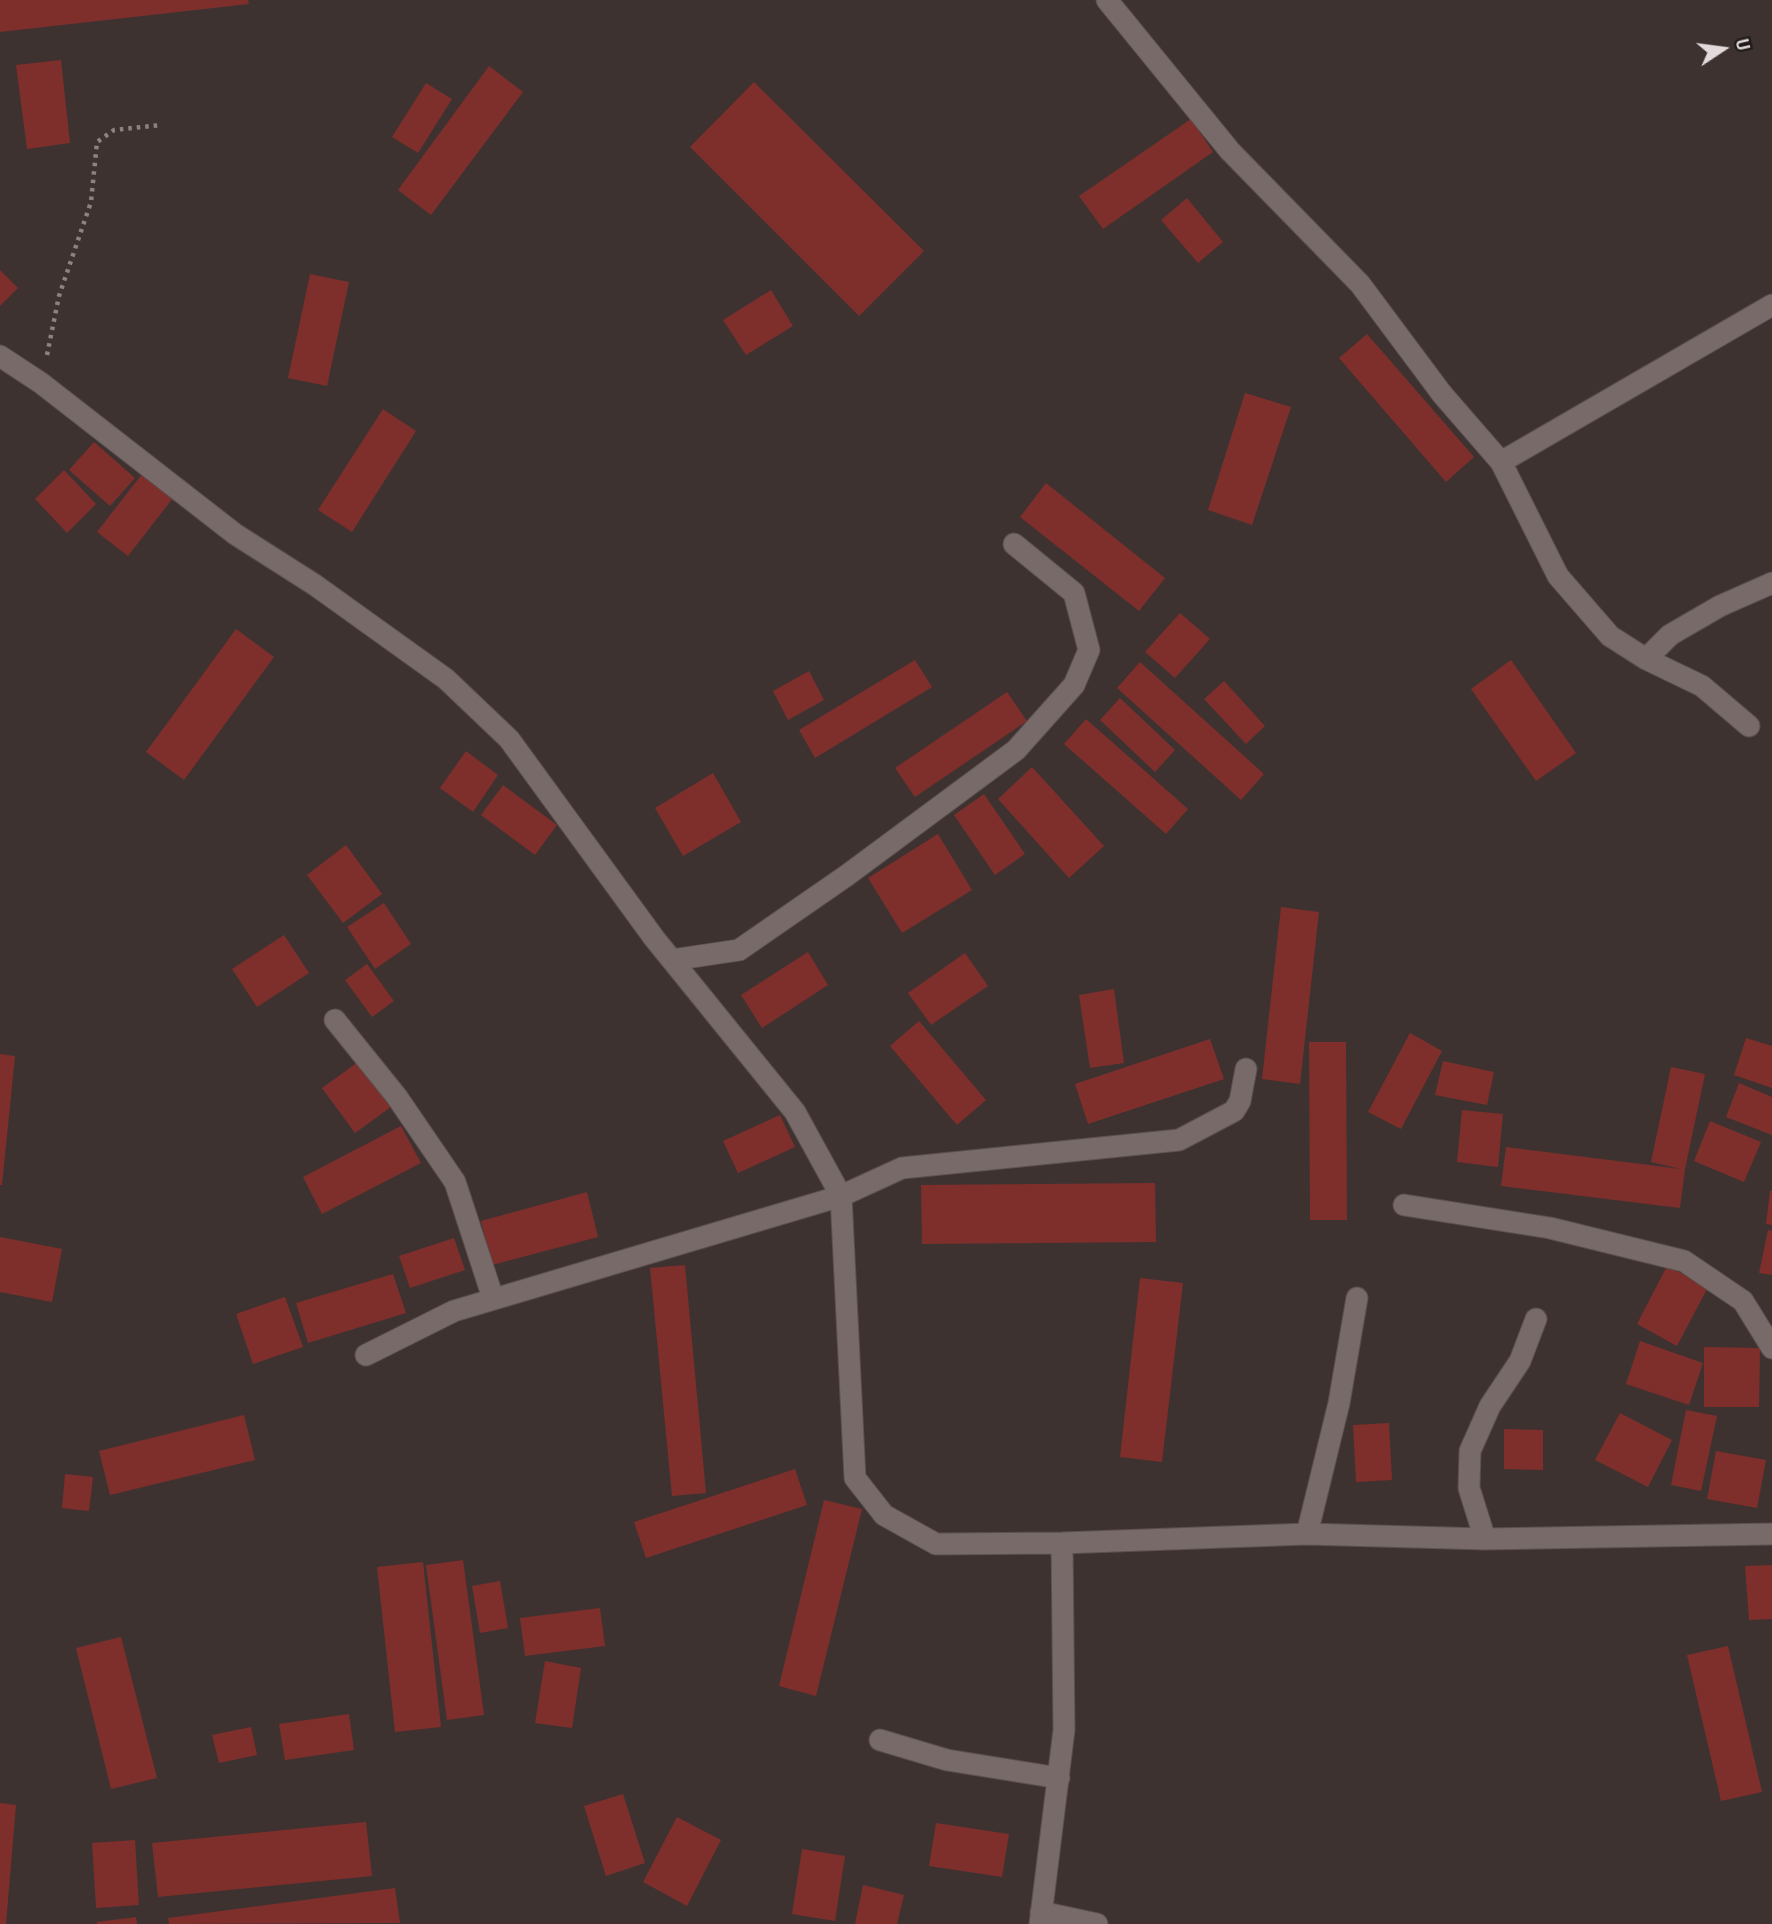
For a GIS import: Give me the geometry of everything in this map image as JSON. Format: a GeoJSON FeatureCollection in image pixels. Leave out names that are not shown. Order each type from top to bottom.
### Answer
{"type":"FeatureCollection","features":[{"type":"Feature","properties":{"kind":"street"},"geometry":{"type":"LineString","coordinates":[[1107,0],[1230,152],[1360,284],[1442,394],[1501,462],[1558,576],[1610,636],[1646,659],[1702,686],[1749,726]]}},
{"type":"Feature","properties":{"kind":"street"},"geometry":{"type":"LineString","coordinates":[[1501,462],[1772,305]]}},
{"type":"Feature","properties":{"kind":"street"},"geometry":{"type":"LineString","coordinates":[[0,356],[41,383],[235,534],[314,585],[446,679],[509,739],[672,960],[795,1111],[841,1196],[855,1478],[884,1515],[936,1544],[1062,1543],[1307,1534],[1485,1539],[1772,1534]]}},
{"type":"Feature","properties":{"kind":"street"},"geometry":{"type":"LineString","coordinates":[[672,960],[739,950],[846,876],[1016,750],[1074,685],[1088,650],[1074,593],[1014,544]]}},
{"type":"Feature","properties":{"kind":"street"},"geometry":{"type":"LineString","coordinates":[[1646,659],[1670,635],[1720,606],[1772,583]]}},
{"type":"Feature","properties":{"kind":"street"},"geometry":{"type":"LineString","coordinates":[[335,1020],[397,1097],[455,1182],[493,1298]]}},
{"type":"Feature","properties":{"kind":"street"},"geometry":{"type":"LineString","coordinates":[[366,1355],[454,1311],[841,1196],[902,1168],[1179,1140],[1234,1111],[1240,1101],[1246,1069]]}},
{"type":"Feature","properties":{"kind":"street"},"geometry":{"type":"LineString","coordinates":[[1404,1205],[1550,1228],[1684,1261],[1743,1301],[1772,1348]]}},
{"type":"Feature","properties":{"kind":"street"},"geometry":{"type":"LineString","coordinates":[[1307,1534],[1339,1403],[1357,1298]]}},
{"type":"Feature","properties":{"kind":"street"},"geometry":{"type":"LineString","coordinates":[[1485,1539],[1469,1488],[1470,1451],[1490,1406],[1520,1361],[1536,1319]]}},
{"type":"Feature","properties":{"kind":"street"},"geometry":{"type":"LineString","coordinates":[[1062,1543],[1064,1730],[1040,1918],[1097,1924]]}},
{"type":"Feature","properties":{"kind":"street"},"geometry":{"type":"LineString","coordinates":[[880,1740],[947,1760],[1059,1778]]}},
{"type":"Feature","properties":{"kind":"path"},"geometry":{"type":"LineString","coordinates":[[41,383],[59,296],[91,202],[97,142],[114,130],[161,125]]}},
{"type":"Feature","properties":{"kind":"building"},"geometry":{"type":"Polygon","coordinates":[[[0,0],[248,0],[249,4],[0,32],[0,0]]]}},
{"type":"Feature","properties":{"kind":"building"},"geometry":{"type":"Polygon","coordinates":[[[61,60],[70,143],[27,149],[16,65],[61,60]]]}},
{"type":"Feature","properties":{"kind":"building"},"geometry":{"type":"Polygon","coordinates":[[[489,66],[523,92],[431,215],[398,190],[489,66]]]}},
{"type":"Feature","properties":{"kind":"building"},"geometry":{"type":"Polygon","coordinates":[[[754,82],[924,251],[859,316],[690,147],[754,82]]]}},
{"type":"Feature","properties":{"kind":"building"},"geometry":{"type":"Polygon","coordinates":[[[426,83],[452,99],[418,153],[392,137],[426,83]]]}},
{"type":"Feature","properties":{"kind":"building"},"geometry":{"type":"Polygon","coordinates":[[[1191,119],[1213,152],[1103,229],[1079,196],[1191,119]]]}},
{"type":"Feature","properties":{"kind":"building"},"geometry":{"type":"Polygon","coordinates":[[[1187,198],[1223,242],[1198,263],[1161,220],[1187,198]]]}},
{"type":"Feature","properties":{"kind":"building"},"geometry":{"type":"Polygon","coordinates":[[[0,270],[18,288],[0,306],[0,270]]]}},
{"type":"Feature","properties":{"kind":"building"},"geometry":{"type":"Polygon","coordinates":[[[310,274],[349,282],[327,386],[288,378],[310,274]]]}},
{"type":"Feature","properties":{"kind":"building"},"geometry":{"type":"Polygon","coordinates":[[[771,290],[793,326],[746,355],[723,320],[771,290]]]}},
{"type":"Feature","properties":{"kind":"building"},"geometry":{"type":"Polygon","coordinates":[[[1367,334],[1474,457],[1446,482],[1339,358],[1367,334]]]}},
{"type":"Feature","properties":{"kind":"building"},"geometry":{"type":"Polygon","coordinates":[[[1245,393],[1291,407],[1252,525],[1208,510],[1245,393]]]}},
{"type":"Feature","properties":{"kind":"building"},"geometry":{"type":"Polygon","coordinates":[[[383,409],[416,431],[352,532],[318,510],[383,409]]]}},
{"type":"Feature","properties":{"kind":"building"},"geometry":{"type":"Polygon","coordinates":[[[94,442],[135,478],[110,506],[69,470],[94,442]]]}},
{"type":"Feature","properties":{"kind":"building"},"geometry":{"type":"Polygon","coordinates":[[[64,470],[96,504],[67,533],[35,499],[64,470]]]}},
{"type":"Feature","properties":{"kind":"building"},"geometry":{"type":"Polygon","coordinates":[[[142,474],[173,498],[128,556],[97,532],[142,474]]]}},
{"type":"Feature","properties":{"kind":"building"},"geometry":{"type":"Polygon","coordinates":[[[1046,483],[1165,578],[1139,611],[1020,517],[1046,483]]]}},
{"type":"Feature","properties":{"kind":"building"},"geometry":{"type":"Polygon","coordinates":[[[1180,613],[1210,639],[1175,678],[1145,652],[1180,613]]]}},
{"type":"Feature","properties":{"kind":"building"},"geometry":{"type":"Polygon","coordinates":[[[236,629],[274,657],[184,780],[146,752],[236,629]]]}},
{"type":"Feature","properties":{"kind":"building"},"geometry":{"type":"Polygon","coordinates":[[[915,660],[932,687],[815,758],[799,730],[915,660]]]}},
{"type":"Feature","properties":{"kind":"building"},"geometry":{"type":"Polygon","coordinates":[[[1511,660],[1576,753],[1536,781],[1471,689],[1511,660]]]}},
{"type":"Feature","properties":{"kind":"building"},"geometry":{"type":"Polygon","coordinates":[[[1140,662],[1264,774],[1241,800],[1117,688],[1140,662]]]}},
{"type":"Feature","properties":{"kind":"building"},"geometry":{"type":"Polygon","coordinates":[[[809,671],[824,700],[788,720],[773,691],[809,671]]]}},
{"type":"Feature","properties":{"kind":"building"},"geometry":{"type":"Polygon","coordinates":[[[1224,681],[1265,726],[1246,744],[1204,699],[1224,681]]]}},
{"type":"Feature","properties":{"kind":"building"},"geometry":{"type":"Polygon","coordinates":[[[1007,692],[1027,721],[915,797],[895,768],[1007,692]]]}},
{"type":"Feature","properties":{"kind":"building"},"geometry":{"type":"Polygon","coordinates":[[[1120,698],[1175,750],[1155,772],[1100,720],[1120,698]]]}},
{"type":"Feature","properties":{"kind":"building"},"geometry":{"type":"Polygon","coordinates":[[[1086,719],[1188,809],[1166,834],[1064,744],[1086,719]]]}},
{"type":"Feature","properties":{"kind":"building"},"geometry":{"type":"Polygon","coordinates":[[[466,751],[498,775],[473,812],[440,788],[466,751]]]}},
{"type":"Feature","properties":{"kind":"building"},"geometry":{"type":"Polygon","coordinates":[[[1032,767],[1104,846],[1069,878],[998,799],[1032,767]]]}},
{"type":"Feature","properties":{"kind":"building"},"geometry":{"type":"Polygon","coordinates":[[[713,773],[741,822],[683,856],[655,808],[713,773]]]}},
{"type":"Feature","properties":{"kind":"building"},"geometry":{"type":"Polygon","coordinates":[[[503,785],[557,825],[535,855],[481,815],[503,785]]]}},
{"type":"Feature","properties":{"kind":"building"},"geometry":{"type":"Polygon","coordinates":[[[984,794],[1025,854],[995,875],[954,815],[984,794]]]}},
{"type":"Feature","properties":{"kind":"building"},"geometry":{"type":"Polygon","coordinates":[[[938,834],[972,890],[902,933],[868,878],[938,834]]]}},
{"type":"Feature","properties":{"kind":"building"},"geometry":{"type":"Polygon","coordinates":[[[346,845],[382,894],[343,923],[307,875],[346,845]]]}},
{"type":"Feature","properties":{"kind":"building"},"geometry":{"type":"Polygon","coordinates":[[[384,903],[411,944],[375,969],[347,927],[384,903]]]}},
{"type":"Feature","properties":{"kind":"building"},"geometry":{"type":"Polygon","coordinates":[[[1281,907],[1319,912],[1300,1084],[1262,1079],[1281,907]]]}},
{"type":"Feature","properties":{"kind":"building"},"geometry":{"type":"Polygon","coordinates":[[[284,935],[309,973],[257,1007],[232,969],[284,935]]]}},
{"type":"Feature","properties":{"kind":"building"},"geometry":{"type":"Polygon","coordinates":[[[808,952],[828,985],[762,1028],[741,995],[808,952]]]}},
{"type":"Feature","properties":{"kind":"building"},"geometry":{"type":"Polygon","coordinates":[[[965,953],[988,986],[931,1025],[908,993],[965,953]]]}},
{"type":"Feature","properties":{"kind":"building"},"geometry":{"type":"Polygon","coordinates":[[[367,964],[394,1001],[372,1017],[345,980],[367,964]]]}},
{"type":"Feature","properties":{"kind":"building"},"geometry":{"type":"Polygon","coordinates":[[[1114,989],[1124,1063],[1090,1068],[1079,995],[1114,989]]]}},
{"type":"Feature","properties":{"kind":"building"},"geometry":{"type":"Polygon","coordinates":[[[919,1021],[986,1100],[957,1125],[890,1046],[919,1021]]]}},
{"type":"Feature","properties":{"kind":"building"},"geometry":{"type":"Polygon","coordinates":[[[1410,1033],[1442,1051],[1401,1129],[1368,1112],[1410,1033]]]}},
{"type":"Feature","properties":{"kind":"building"},"geometry":{"type":"Polygon","coordinates":[[[1746,1038],[1772,1046],[1772,1088],[1734,1075],[1746,1038]]]}},
{"type":"Feature","properties":{"kind":"building"},"geometry":{"type":"Polygon","coordinates":[[[1210,1039],[1224,1079],[1088,1124],[1075,1084],[1210,1039]]]}},
{"type":"Feature","properties":{"kind":"building"},"geometry":{"type":"Polygon","coordinates":[[[1309,1042],[1346,1042],[1347,1220],[1310,1220],[1309,1042]]]}},
{"type":"Feature","properties":{"kind":"building"},"geometry":{"type":"Polygon","coordinates":[[[0,1054],[15,1056],[2,1185],[0,1185],[0,1054]]]}},
{"type":"Feature","properties":{"kind":"building"},"geometry":{"type":"Polygon","coordinates":[[[1443,1061],[1494,1072],[1487,1105],[1435,1095],[1443,1061]]]}},
{"type":"Feature","properties":{"kind":"building"},"geometry":{"type":"Polygon","coordinates":[[[358,1062],[391,1107],[355,1133],[322,1088],[358,1062]]]}},
{"type":"Feature","properties":{"kind":"building"},"geometry":{"type":"Polygon","coordinates":[[[1671,1067],[1705,1074],[1685,1169],[1680,1208],[1501,1186],[1506,1147],[1681,1169],[1651,1162],[1671,1067]]]}},
{"type":"Feature","properties":{"kind":"building"},"geometry":{"type":"Polygon","coordinates":[[[1739,1083],[1772,1097],[1772,1135],[1726,1117],[1739,1083]]]}},
{"type":"Feature","properties":{"kind":"building"},"geometry":{"type":"Polygon","coordinates":[[[1462,1110],[1503,1114],[1498,1167],[1457,1162],[1462,1110]]]}},
{"type":"Feature","properties":{"kind":"building"},"geometry":{"type":"Polygon","coordinates":[[[780,1115],[795,1147],[738,1173],[723,1141],[780,1115]]]}},
{"type":"Feature","properties":{"kind":"building"},"geometry":{"type":"Polygon","coordinates":[[[1710,1121],[1761,1142],[1744,1182],[1694,1161],[1710,1121]]]}},
{"type":"Feature","properties":{"kind":"building"},"geometry":{"type":"Polygon","coordinates":[[[401,1126],[421,1163],[322,1214],[303,1177],[401,1126]]]}},
{"type":"Feature","properties":{"kind":"building"},"geometry":{"type":"Polygon","coordinates":[[[1155,1183],[1156,1242],[922,1244],[921,1185],[1155,1183]]]}},
{"type":"Feature","properties":{"kind":"building"},"geometry":{"type":"Polygon","coordinates":[[[1772,1191],[1772,1225],[1766,1224],[1772,1191]]]}},
{"type":"Feature","properties":{"kind":"building"},"geometry":{"type":"Polygon","coordinates":[[[587,1192],[598,1237],[492,1265],[481,1221],[587,1192]]]}},
{"type":"Feature","properties":{"kind":"building"},"geometry":{"type":"Polygon","coordinates":[[[1768,1230],[1772,1231],[1772,1275],[1759,1273],[1768,1230]]]}},
{"type":"Feature","properties":{"kind":"building"},"geometry":{"type":"Polygon","coordinates":[[[0,1237],[62,1249],[52,1302],[0,1292],[0,1237]]]}},
{"type":"Feature","properties":{"kind":"building"},"geometry":{"type":"Polygon","coordinates":[[[454,1238],[465,1270],[410,1288],[399,1256],[454,1238]]]}},
{"type":"Feature","properties":{"kind":"building"},"geometry":{"type":"Polygon","coordinates":[[[685,1265],[706,1493],[672,1496],[650,1268],[685,1265]]]}},
{"type":"Feature","properties":{"kind":"building"},"geometry":{"type":"Polygon","coordinates":[[[1667,1266],[1708,1287],[1677,1346],[1637,1324],[1667,1266]]]}},
{"type":"Feature","properties":{"kind":"building"},"geometry":{"type":"Polygon","coordinates":[[[393,1274],[406,1313],[308,1343],[296,1303],[393,1274]]]}},
{"type":"Feature","properties":{"kind":"building"},"geometry":{"type":"Polygon","coordinates":[[[1140,1278],[1183,1283],[1162,1462],[1120,1457],[1140,1278]]]}},
{"type":"Feature","properties":{"kind":"building"},"geometry":{"type":"Polygon","coordinates":[[[285,1297],[303,1347],[253,1364],[236,1314],[285,1297]]]}},
{"type":"Feature","properties":{"kind":"building"},"geometry":{"type":"Polygon","coordinates":[[[1640,1341],[1703,1363],[1689,1405],[1626,1384],[1640,1341]]]}},
{"type":"Feature","properties":{"kind":"building"},"geometry":{"type":"Polygon","coordinates":[[[1704,1347],[1760,1348],[1759,1407],[1704,1407],[1704,1347]]]}},
{"type":"Feature","properties":{"kind":"building"},"geometry":{"type":"Polygon","coordinates":[[[1686,1410],[1717,1416],[1701,1491],[1671,1485],[1686,1410]]]}},
{"type":"Feature","properties":{"kind":"building"},"geometry":{"type":"Polygon","coordinates":[[[1620,1413],[1672,1440],[1648,1487],[1595,1460],[1620,1413]]]}},
{"type":"Feature","properties":{"kind":"building"},"geometry":{"type":"Polygon","coordinates":[[[244,1415],[255,1460],[110,1495],[99,1451],[244,1415]]]}},
{"type":"Feature","properties":{"kind":"building"},"geometry":{"type":"Polygon","coordinates":[[[1389,1423],[1392,1480],[1356,1482],[1353,1425],[1389,1423]]]}},
{"type":"Feature","properties":{"kind":"building"},"geometry":{"type":"Polygon","coordinates":[[[1504,1429],[1543,1430],[1543,1470],[1504,1469],[1504,1429]]]}},
{"type":"Feature","properties":{"kind":"building"},"geometry":{"type":"Polygon","coordinates":[[[1716,1451],[1766,1460],[1757,1508],[1707,1499],[1716,1451]]]}},
{"type":"Feature","properties":{"kind":"building"},"geometry":{"type":"Polygon","coordinates":[[[795,1469],[807,1505],[646,1558],[634,1522],[795,1469]]]}},
{"type":"Feature","properties":{"kind":"building"},"geometry":{"type":"Polygon","coordinates":[[[65,1474],[93,1477],[89,1511],[62,1508],[65,1474]]]}},
{"type":"Feature","properties":{"kind":"building"},"geometry":{"type":"Polygon","coordinates":[[[824,1500],[862,1509],[816,1696],[779,1686],[824,1500]]]}},
{"type":"Feature","properties":{"kind":"building"},"geometry":{"type":"Polygon","coordinates":[[[463,1560],[484,1715],[447,1720],[426,1565],[463,1560]]]}},
{"type":"Feature","properties":{"kind":"building"},"geometry":{"type":"Polygon","coordinates":[[[423,1562],[441,1727],[395,1732],[377,1567],[423,1562]]]}},
{"type":"Feature","properties":{"kind":"building"},"geometry":{"type":"Polygon","coordinates":[[[1772,1565],[1772,1619],[1749,1620],[1745,1566],[1772,1565]]]}},
{"type":"Feature","properties":{"kind":"building"},"geometry":{"type":"Polygon","coordinates":[[[500,1581],[508,1628],[480,1633],[472,1586],[500,1581]]]}},
{"type":"Feature","properties":{"kind":"building"},"geometry":{"type":"Polygon","coordinates":[[[600,1608],[605,1646],[525,1656],[520,1618],[600,1608]]]}},
{"type":"Feature","properties":{"kind":"building"},"geometry":{"type":"Polygon","coordinates":[[[121,1637],[157,1778],[111,1789],[76,1648],[121,1637]]]}},
{"type":"Feature","properties":{"kind":"building"},"geometry":{"type":"Polygon","coordinates":[[[1728,1646],[1762,1792],[1721,1801],[1687,1655],[1728,1646]]]}},
{"type":"Feature","properties":{"kind":"building"},"geometry":{"type":"Polygon","coordinates":[[[545,1661],[581,1668],[572,1728],[535,1723],[545,1661]]]}},
{"type":"Feature","properties":{"kind":"building"},"geometry":{"type":"Polygon","coordinates":[[[349,1714],[354,1750],[285,1760],[279,1724],[349,1714]]]}},
{"type":"Feature","properties":{"kind":"building"},"geometry":{"type":"Polygon","coordinates":[[[251,1727],[257,1755],[219,1763],[212,1735],[251,1727]]]}},
{"type":"Feature","properties":{"kind":"building"},"geometry":{"type":"Polygon","coordinates":[[[623,1794],[645,1863],[606,1876],[584,1806],[623,1794]]]}},
{"type":"Feature","properties":{"kind":"building"},"geometry":{"type":"Polygon","coordinates":[[[0,1803],[16,1805],[6,1924],[0,1924],[0,1803]]]}},
{"type":"Feature","properties":{"kind":"building"},"geometry":{"type":"Polygon","coordinates":[[[677,1817],[721,1840],[687,1906],[643,1882],[677,1817]]]}},
{"type":"Feature","properties":{"kind":"building"},"geometry":{"type":"Polygon","coordinates":[[[366,1822],[372,1876],[158,1897],[152,1843],[366,1822]]]}},
{"type":"Feature","properties":{"kind":"building"},"geometry":{"type":"Polygon","coordinates":[[[936,1823],[1009,1834],[1002,1877],[929,1866],[936,1823]]]}},
{"type":"Feature","properties":{"kind":"building"},"geometry":{"type":"Polygon","coordinates":[[[135,1840],[139,1905],[96,1908],[92,1843],[135,1840]]]}},
{"type":"Feature","properties":{"kind":"building"},"geometry":{"type":"Polygon","coordinates":[[[802,1849],[845,1856],[835,1921],[792,1914],[802,1849]]]}},
{"type":"Feature","properties":{"kind":"building"},"geometry":{"type":"Polygon","coordinates":[[[863,1885],[904,1895],[897,1924],[855,1924],[863,1885]]]}},
{"type":"Feature","properties":{"kind":"building"},"geometry":{"type":"Polygon","coordinates":[[[395,1888],[400,1923],[169,1924],[168,1918],[395,1888]]]}},
{"type":"Feature","properties":{"kind":"building"},"geometry":{"type":"Polygon","coordinates":[[[136,1917],[137,1924],[97,1924],[97,1922],[136,1917]]]}}]}
